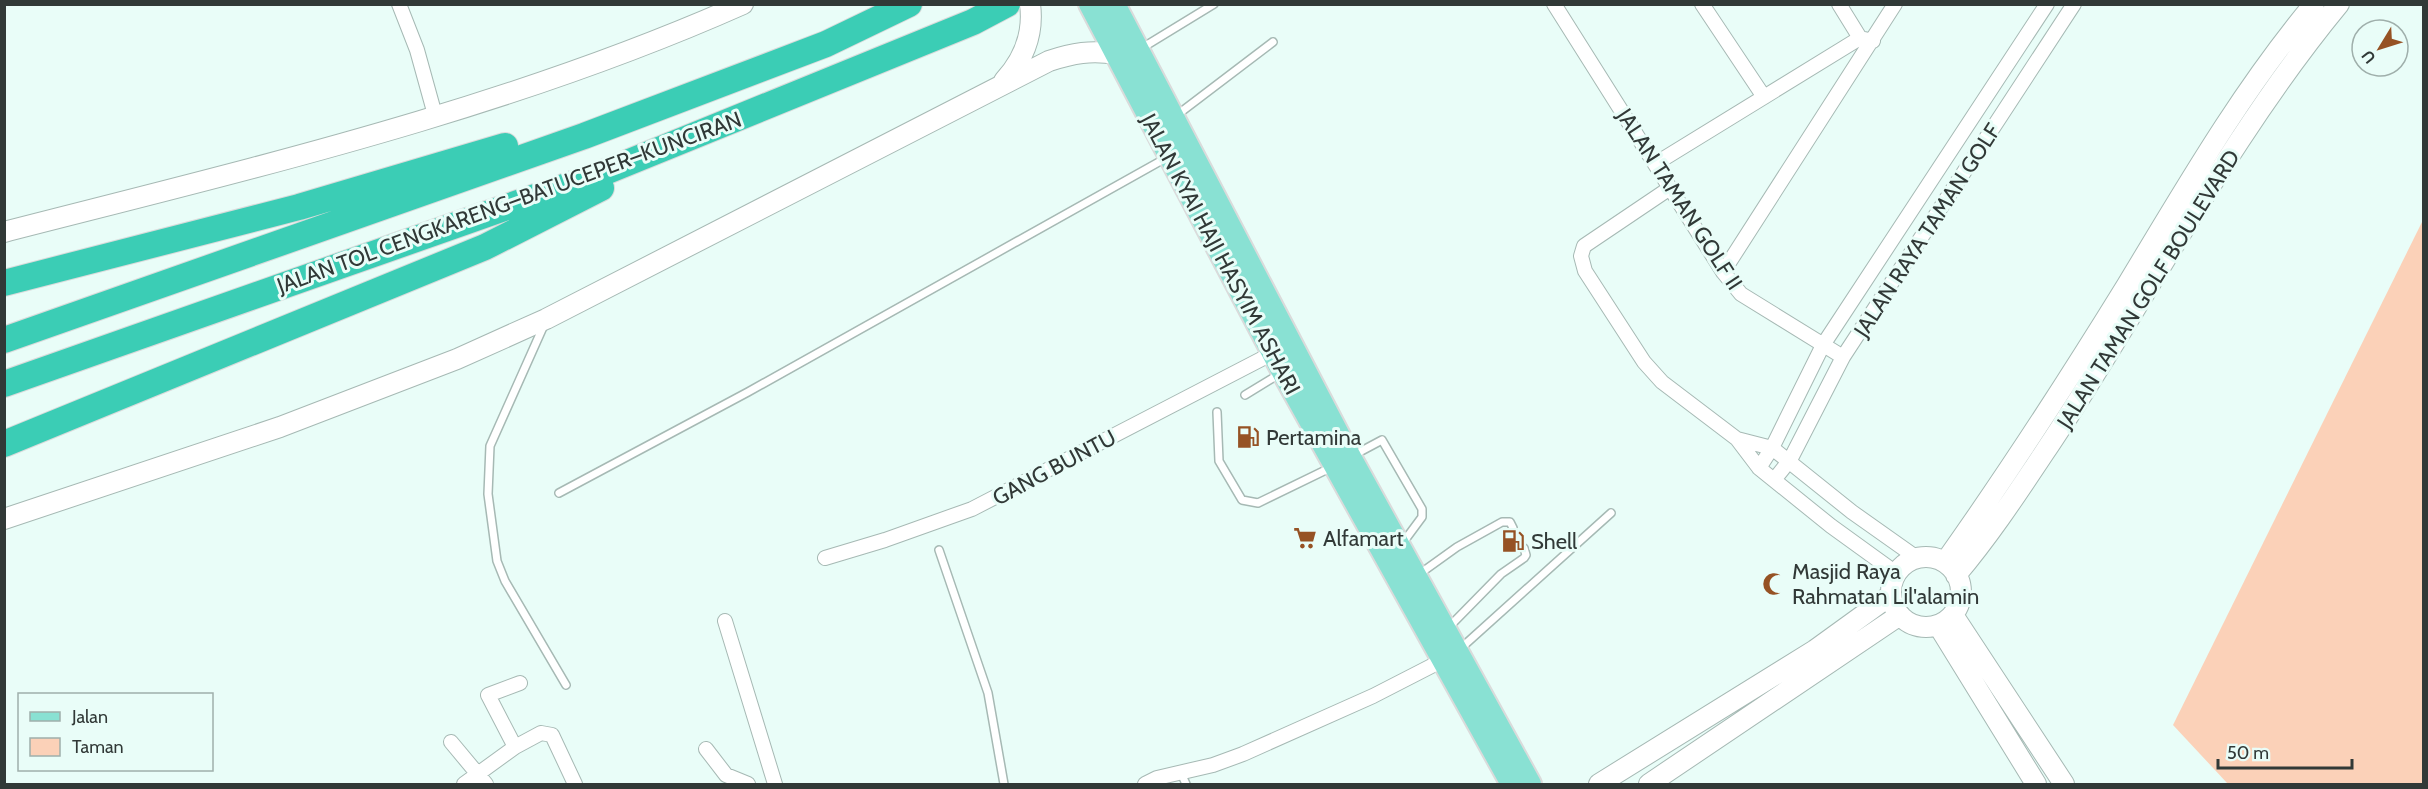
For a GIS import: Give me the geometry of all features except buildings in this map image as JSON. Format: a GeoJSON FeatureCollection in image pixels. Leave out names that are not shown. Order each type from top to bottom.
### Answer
{"type":"FeatureCollection","features":[{"type":"Feature","properties":{"kind":"highway","name":"JALAN TOL CENGKARENG–BATUCEPER–KUNCIRAN"},"geometry":{"type":"LineString","coordinates":[[4,340],[573,140],[826,44],[909,4]]}},
{"type":"Feature","properties":{"kind":"highway","name":"JALAN TOL CENGKARENG–BATUCEPER–KUNCIRAN"},"geometry":{"type":"LineString","coordinates":[[4,384],[595,176],[973,22],[1007,4]]}},
{"type":"Feature","properties":{"kind":"highway"},"geometry":{"type":"LineString","coordinates":[[4,283],[299,207],[726,81]]}},
{"type":"Feature","properties":{"kind":"highway"},"geometry":{"type":"LineString","coordinates":[[4,444],[484,247],[735,120]]}},
{"type":"Feature","properties":{"kind":"main road","name":"JALAN KYAI HAJI HASYIM ASHARI"},"geometry":{"type":"LineString","coordinates":[[1090,4],[1172,118],[1285,362]]}},
{"type":"Feature","properties":{"kind":"main road","name":"JALAN KYAI HAJI HASYIM ASHARI"},"geometry":{"type":"LineString","coordinates":[[1114,4],[1126,52],[1170,156],[1451,655],[1530,784]]}},
{"type":"Feature","properties":{"kind":"main road","name":"JALAN KYAI HAJI HASYIM ASHARI"},"geometry":{"type":"LineString","coordinates":[[1342,461],[1400,546],[1446,629],[1451,655],[1512,784]]}},
{"type":"Feature","properties":{"kind":"street"},"geometry":{"type":"LineString","coordinates":[[399,4],[417,50],[435,115]]}},
{"type":"Feature","properties":{"kind":"street"},"geometry":{"type":"LineString","coordinates":[[4,232],[312,153],[523,89],[742,4]]}},
{"type":"Feature","properties":{"kind":"street"},"geometry":{"type":"LineString","coordinates":[[1000,86],[1017,67],[1028,44],[1032,18],[1030,4]]}},
{"type":"Feature","properties":{"kind":"street","name":"JALAN TAMAN GOLF II"},"geometry":{"type":"LineString","coordinates":[[1554,4],[1723,272],[1741,294],[1843,357]]}},
{"type":"Feature","properties":{"kind":"street"},"geometry":{"type":"LineString","coordinates":[[1702,4],[1764,97]]}},
{"type":"Feature","properties":{"kind":"street"},"geometry":{"type":"LineString","coordinates":[[1839,4],[1866,39]]}},
{"type":"Feature","properties":{"kind":"street"},"geometry":{"type":"LineString","coordinates":[[1723,272],[1866,39],[1895,4]]}},
{"type":"Feature","properties":{"kind":"street","name":"JALAN RAYA TAMAN GOLF"},"geometry":{"type":"LineString","coordinates":[[1759,468],[1772,448],[1823,345],[2047,4]]}},
{"type":"Feature","properties":{"kind":"street","name":"JALAN RAYA TAMAN GOLF"},"geometry":{"type":"LineString","coordinates":[[1774,480],[1790,460],[1843,357],[2074,4]]}},
{"type":"Feature","properties":{"kind":"street","name":"JALAN TAMAN GOLF BOULEVARD"},"geometry":{"type":"LineString","coordinates":[[1951,568],[2065,387],[2188,184],[2284,40],[2314,4]]}},
{"type":"Feature","properties":{"kind":"street","name":"JALAN TAMAN GOLF BOULEVARD"},"geometry":{"type":"LineString","coordinates":[[1951,568],[1985,541],[2097,375],[2206,194],[2301,51],[2339,4]]}},
{"type":"Feature","properties":{"kind":"street"},"geometry":{"type":"LineString","coordinates":[[1654,164],[1764,97],[1866,39]]}},
{"type":"Feature","properties":{"kind":"street"},"geometry":{"type":"LineString","coordinates":[[4,519],[280,427],[457,359],[546,319],[1049,61],[1073,53],[1094,50],[1126,52]]}},
{"type":"Feature","properties":{"kind":"street"},"geometry":{"type":"LineString","coordinates":[[1670,188],[1589,242],[1581,256],[1585,271],[1644,362],[1662,382],[1737,439],[1759,468],[1896,573]]}},
{"type":"Feature","properties":{"kind":"street","name":"GANG BUNTU"},"geometry":{"type":"LineString","coordinates":[[825,558],[972,510],[1285,362]]}},
{"type":"Feature","properties":{"kind":"street"},"geometry":{"type":"LineString","coordinates":[[1737,439],[1772,448],[1917,558]]}},
{"type":"Feature","properties":{"kind":"street"},"geometry":{"type":"LineString","coordinates":[[1853,542],[1867,522]]}},
{"type":"Feature","properties":{"kind":"street"},"geometry":{"type":"LineString","coordinates":[[1931,557],[1951,568],[1961,588],[1960,602],[1946,620],[1917,626],[1900,615],[1891,595],[1896,573],[1905,564],[1917,558],[1931,557]]}},
{"type":"Feature","properties":{"kind":"street"},"geometry":{"type":"LineString","coordinates":[[1599,784],[1815,650],[1891,595]]}},
{"type":"Feature","properties":{"kind":"street"},"geometry":{"type":"LineString","coordinates":[[1649,784],[1900,615]]}},
{"type":"Feature","properties":{"kind":"street"},"geometry":{"type":"LineString","coordinates":[[1946,620],[2036,784]]}},
{"type":"Feature","properties":{"kind":"street"},"geometry":{"type":"LineString","coordinates":[[1946,620],[2064,784]]}},
{"type":"Feature","properties":{"kind":"street"},"geometry":{"type":"LineString","coordinates":[[725,621],[775,784]]}},
{"type":"Feature","properties":{"kind":"street"},"geometry":{"type":"LineString","coordinates":[[1145,784],[1157,778],[1184,779],[1373,696],[1451,655]]}},
{"type":"Feature","properties":{"kind":"street"},"geometry":{"type":"LineString","coordinates":[[515,747],[488,695],[520,684]]}},
{"type":"Feature","properties":{"kind":"street"},"geometry":{"type":"LineString","coordinates":[[464,784],[482,780],[515,747],[541,734],[552,735],[575,784]]}},
{"type":"Feature","properties":{"kind":"street"},"geometry":{"type":"LineString","coordinates":[[451,742],[482,780]]}},
{"type":"Feature","properties":{"kind":"street"},"geometry":{"type":"LineString","coordinates":[[706,749],[726,775],[748,784]]}},
{"type":"Feature","properties":{"kind":"lane"},"geometry":{"type":"LineString","coordinates":[[1126,52],[1214,4]]}},
{"type":"Feature","properties":{"kind":"lane"},"geometry":{"type":"LineString","coordinates":[[1172,118],[1273,42]]}},
{"type":"Feature","properties":{"kind":"lane"},"geometry":{"type":"LineString","coordinates":[[559,492],[748,392],[1170,156]]}},
{"type":"Feature","properties":{"kind":"lane"},"geometry":{"type":"LineString","coordinates":[[546,319],[537,345],[490,447],[488,494],[497,561],[505,581],[566,685]]}},
{"type":"Feature","properties":{"kind":"lane"},"geometry":{"type":"LineString","coordinates":[[1245,395],[1285,362]]}},
{"type":"Feature","properties":{"kind":"lane"},"geometry":{"type":"LineString","coordinates":[[1217,412],[1219,461],[1237,495],[1249,503],[1258,503],[1382,440],[1422,509],[1422,517],[1400,546]]}},
{"type":"Feature","properties":{"kind":"lane"},"geometry":{"type":"LineString","coordinates":[[1451,655],[1611,513]]}},
{"type":"Feature","properties":{"kind":"lane"},"geometry":{"type":"LineString","coordinates":[[1416,576],[1457,547],[1502,522],[1510,522],[1514,528]]}},
{"type":"Feature","properties":{"kind":"lane"},"geometry":{"type":"LineString","coordinates":[[1446,629],[1501,574],[1524,558],[1526,555],[1524,548]]}},
{"type":"Feature","properties":{"kind":"lane"},"geometry":{"type":"LineString","coordinates":[[939,550],[988,693],[1004,784]]}},
{"type":"Feature","properties":{"kind":"green space"},"geometry":{"type":"Polygon","coordinates":[[[2423,220],[2423,784],[2228,784],[2173,725],[2423,220]]]}},
{"type":"Feature","properties":{"kind":"place","name":"Pertamina"},"geometry":{"type":"Point","coordinates":[1248,437]}},
{"type":"Feature","properties":{"kind":"place","name":"Alfamart"},"geometry":{"type":"Point","coordinates":[1305,538]}},
{"type":"Feature","properties":{"kind":"place","name":"Shell"},"geometry":{"type":"Point","coordinates":[1513,541]}},
{"type":"Feature","properties":{"kind":"place","name":"Masjid Raya Rahmatan Lil'alamin"},"geometry":{"type":"Point","coordinates":[1774,584]}}]}
